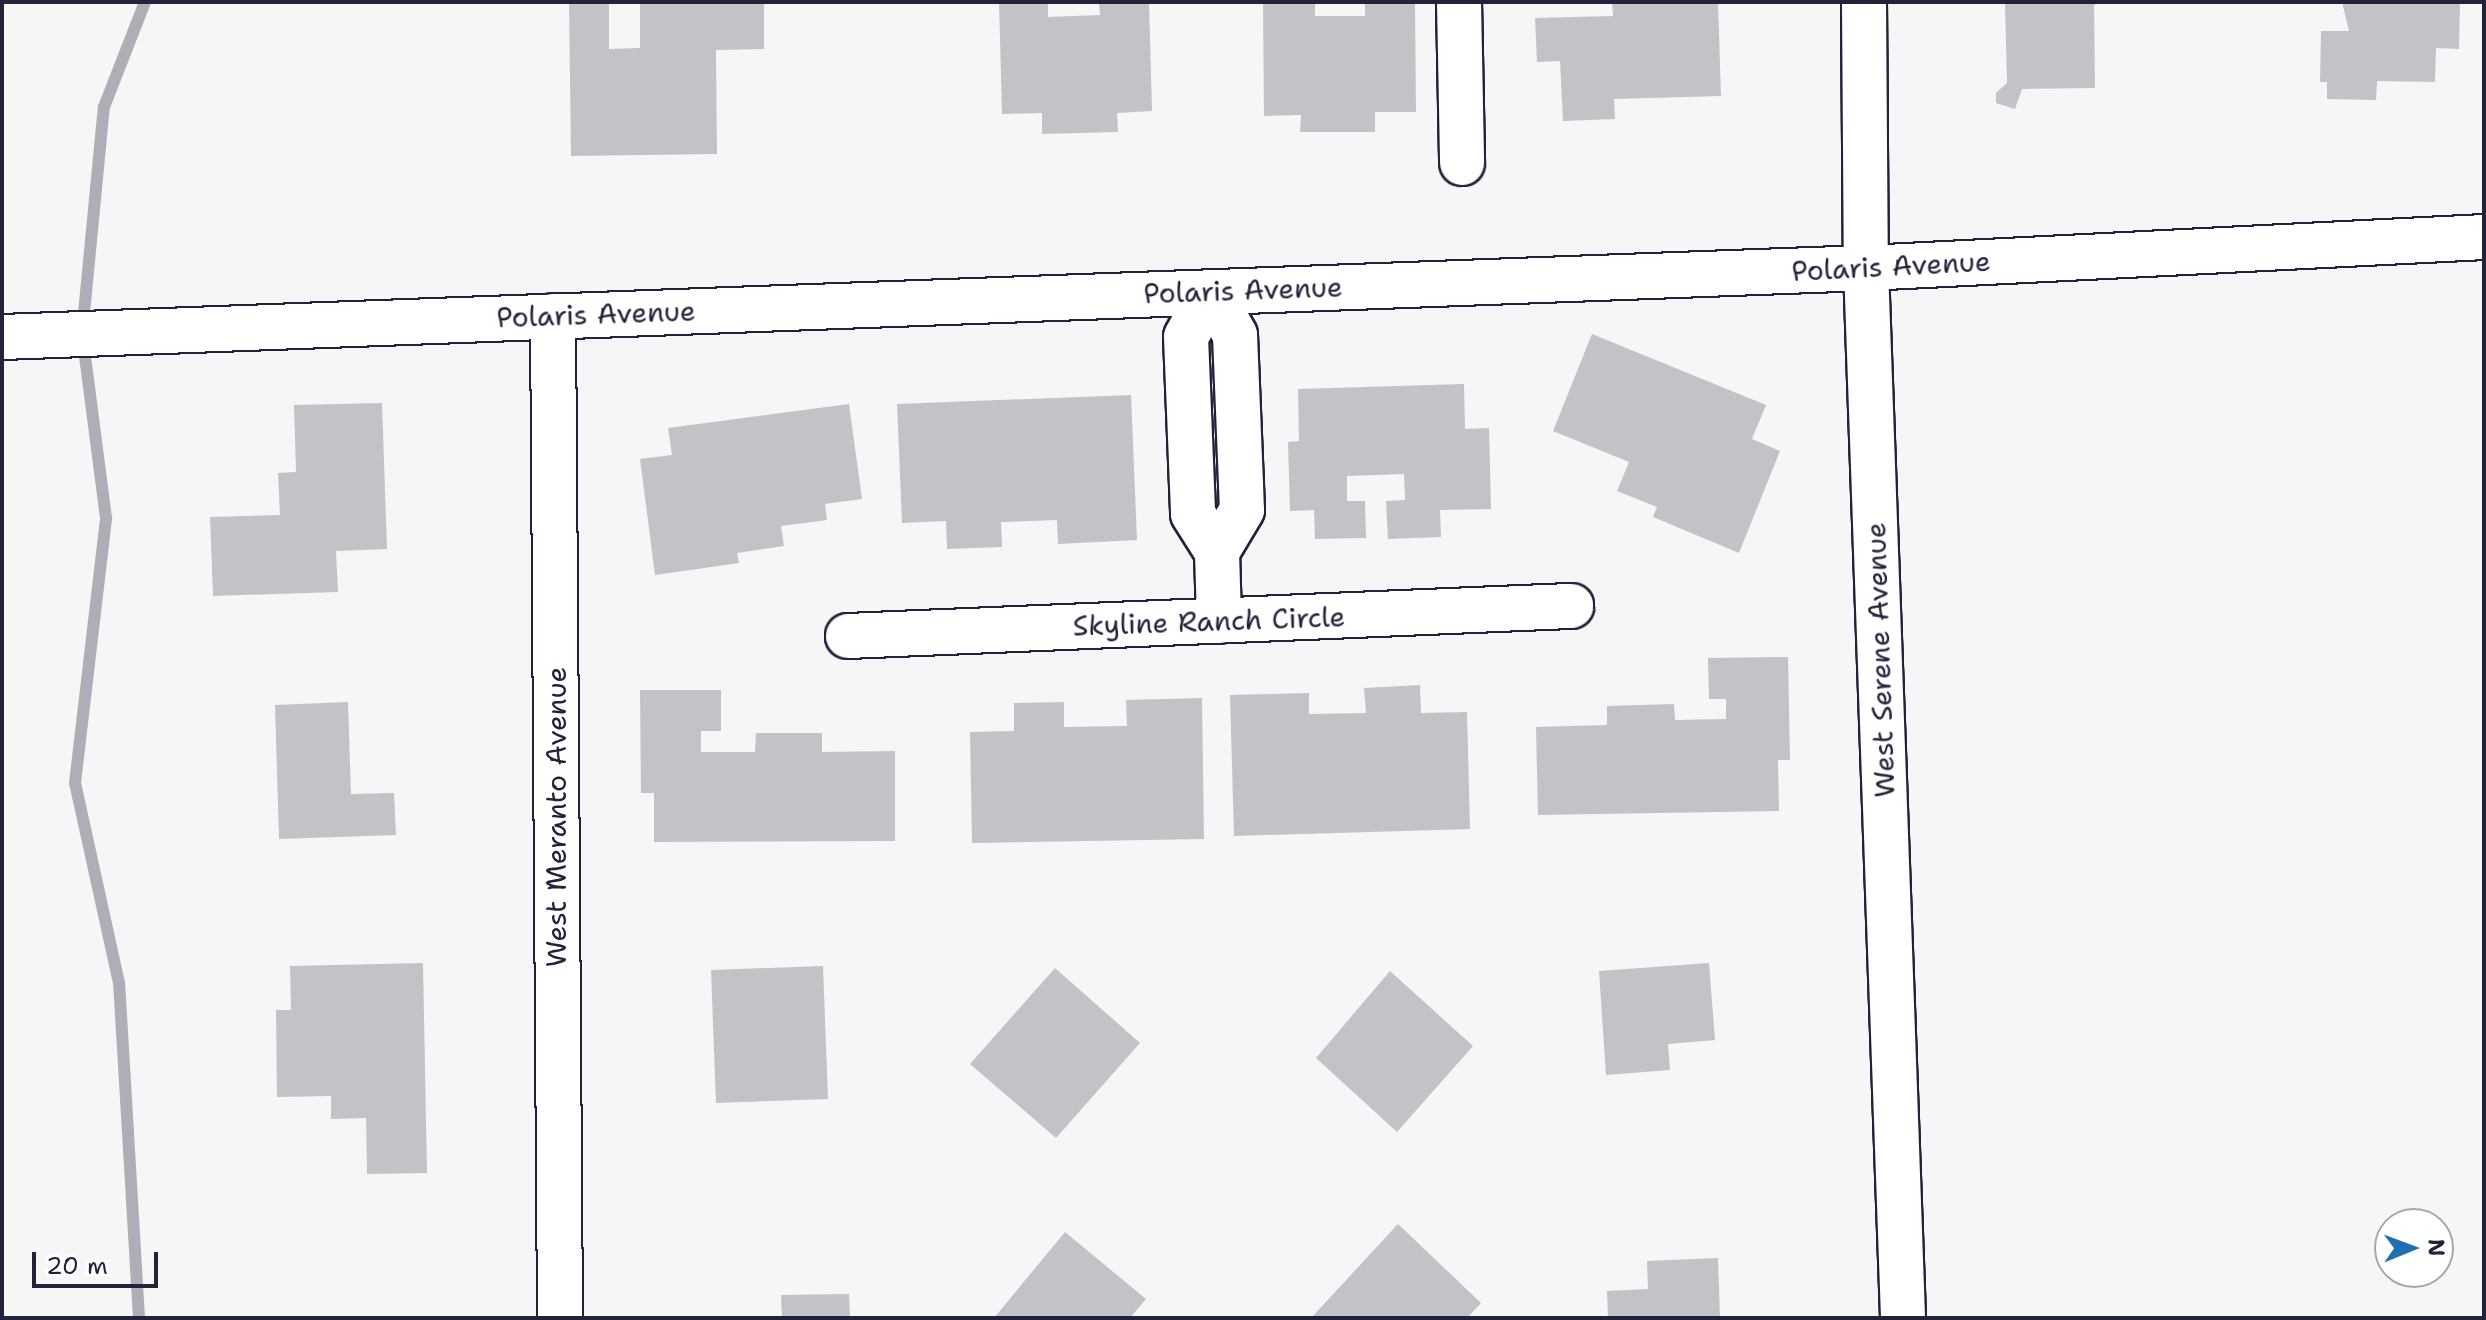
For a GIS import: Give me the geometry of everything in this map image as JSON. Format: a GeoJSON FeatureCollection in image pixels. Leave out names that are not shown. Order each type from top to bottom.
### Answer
{"type":"FeatureCollection","features":[{"type":"Feature","properties":{"kind":"street"},"geometry":{"type":"LineString","coordinates":[[1459,2],[1462,163]]}},
{"type":"Feature","properties":{"kind":"street","name":"West Serene Avenue"},"geometry":{"type":"LineString","coordinates":[[1864,2],[1866,268],[1903,1318]]}},
{"type":"Feature","properties":{"kind":"street","name":"Polaris Avenue"},"geometry":{"type":"LineString","coordinates":[[2,337],[1866,268],[2484,237]]}},
{"type":"Feature","properties":{"kind":"street"},"geometry":{"type":"LineString","coordinates":[[1211,292],[1235,335],[1242,510],[1217,552]]}},
{"type":"Feature","properties":{"kind":"street"},"geometry":{"type":"LineString","coordinates":[[1211,292],[1186,337],[1193,514],[1217,552],[1219,621]]}},
{"type":"Feature","properties":{"kind":"street","name":"West Meranto Avenue"},"geometry":{"type":"LineString","coordinates":[[553,316],[560,1318]]}},
{"type":"Feature","properties":{"kind":"street"},"geometry":{"type":"LineString","coordinates":[[1190,449],[1240,448]]}},
{"type":"Feature","properties":{"kind":"street","name":"Skyline Ranch Circle"},"geometry":{"type":"LineString","coordinates":[[848,636],[1571,606]]}},
{"type":"Feature","properties":{"kind":"building"},"geometry":{"type":"Polygon","coordinates":[[[569,2],[609,2],[609,49],[640,48],[640,2],[764,2],[764,49],[716,50],[717,154],[571,156],[569,2]]]}},
{"type":"Feature","properties":{"kind":"building"},"geometry":{"type":"Polygon","coordinates":[[[999,2],[1048,2],[1048,17],[1100,15],[1099,2],[1149,2],[1152,111],[1117,113],[1118,132],[1042,134],[1042,113],[1002,114],[999,2]]]}},
{"type":"Feature","properties":{"kind":"building"},"geometry":{"type":"Polygon","coordinates":[[[1263,2],[1315,2],[1315,16],[1365,16],[1365,2],[1415,2],[1416,112],[1375,112],[1375,132],[1300,132],[1301,115],[1264,116],[1263,2]]]}},
{"type":"Feature","properties":{"kind":"building"},"geometry":{"type":"Polygon","coordinates":[[[1612,2],[1718,2],[1721,96],[1614,99],[1615,119],[1563,121],[1560,61],[1537,62],[1535,18],[1613,16],[1612,2]]]}},
{"type":"Feature","properties":{"kind":"building"},"geometry":{"type":"Polygon","coordinates":[[[2005,2],[2103,2],[2094,5],[2095,88],[2022,89],[2015,109],[1996,103],[1996,93],[2007,83],[2005,2]]]}},
{"type":"Feature","properties":{"kind":"building"},"geometry":{"type":"Polygon","coordinates":[[[2342,2],[2460,2],[2459,49],[2436,48],[2435,82],[2377,81],[2376,100],[2327,99],[2327,82],[2320,82],[2321,31],[2349,31],[2342,2]]]}},
{"type":"Feature","properties":{"kind":"building"},"geometry":{"type":"Polygon","coordinates":[[[1592,334],[1766,405],[1752,439],[1780,451],[1739,553],[1653,517],[1657,507],[1617,491],[1629,462],[1553,431],[1592,334]]]}},
{"type":"Feature","properties":{"kind":"building"},"geometry":{"type":"Polygon","coordinates":[[[1464,384],[1465,429],[1489,428],[1491,509],[1440,510],[1441,537],[1388,539],[1386,501],[1405,500],[1404,474],[1347,476],[1347,501],[1365,501],[1366,538],[1315,539],[1314,510],[1290,511],[1288,442],[1299,441],[1298,389],[1464,384]]]}},
{"type":"Feature","properties":{"kind":"building"},"geometry":{"type":"Polygon","coordinates":[[[1131,395],[1137,540],[1058,544],[1057,520],[1001,522],[1002,547],[947,549],[946,521],[902,523],[897,404],[1131,395]]]}},
{"type":"Feature","properties":{"kind":"building"},"geometry":{"type":"Polygon","coordinates":[[[382,403],[387,549],[336,551],[338,592],[213,596],[210,517],[280,515],[278,473],[296,472],[294,405],[382,403]]]}},
{"type":"Feature","properties":{"kind":"building"},"geometry":{"type":"Polygon","coordinates":[[[849,404],[862,499],[825,504],[827,520],[781,526],[784,546],[737,553],[739,563],[655,575],[640,459],[672,455],[668,428],[849,404]]]}},
{"type":"Feature","properties":{"kind":"building"},"geometry":{"type":"Polygon","coordinates":[[[1788,657],[1790,760],[1778,760],[1779,811],[1538,815],[1536,727],[1607,725],[1607,706],[1674,704],[1675,720],[1726,719],[1726,699],[1709,699],[1708,658],[1788,657]]]}},
{"type":"Feature","properties":{"kind":"building"},"geometry":{"type":"Polygon","coordinates":[[[1420,685],[1421,713],[1467,712],[1470,829],[1234,836],[1230,695],[1309,693],[1309,714],[1366,713],[1364,688],[1420,685]]]}},
{"type":"Feature","properties":{"kind":"building"},"geometry":{"type":"Polygon","coordinates":[[[640,690],[721,690],[721,731],[701,731],[701,752],[755,752],[756,733],[822,733],[822,752],[895,751],[895,841],[654,842],[654,793],[641,793],[640,690]]]}},
{"type":"Feature","properties":{"kind":"building"},"geometry":{"type":"Polygon","coordinates":[[[1202,698],[1204,839],[972,843],[970,732],[1014,731],[1014,703],[1064,702],[1064,727],[1127,726],[1126,700],[1202,698]]]}},
{"type":"Feature","properties":{"kind":"building"},"geometry":{"type":"Polygon","coordinates":[[[348,702],[351,794],[394,793],[396,835],[279,839],[275,705],[348,702]]]}},
{"type":"Feature","properties":{"kind":"building"},"geometry":{"type":"Polygon","coordinates":[[[423,963],[427,1173],[367,1174],[366,1118],[331,1119],[331,1096],[277,1097],[276,1010],[291,1010],[290,966],[423,963]]]}},
{"type":"Feature","properties":{"kind":"building"},"geometry":{"type":"Polygon","coordinates":[[[1709,963],[1715,1040],[1668,1044],[1670,1070],[1606,1075],[1599,971],[1709,963]]]}},
{"type":"Feature","properties":{"kind":"building"},"geometry":{"type":"Polygon","coordinates":[[[823,966],[828,1099],[716,1103],[711,970],[823,966]]]}},
{"type":"Feature","properties":{"kind":"building"},"geometry":{"type":"Polygon","coordinates":[[[1055,968],[1140,1043],[1056,1138],[970,1064],[1055,968]]]}},
{"type":"Feature","properties":{"kind":"building"},"geometry":{"type":"Polygon","coordinates":[[[1390,971],[1473,1046],[1397,1132],[1316,1058],[1390,971]]]}},
{"type":"Feature","properties":{"kind":"building"},"geometry":{"type":"Polygon","coordinates":[[[1398,1224],[1481,1303],[1467,1318],[1311,1318],[1398,1224]]]}},
{"type":"Feature","properties":{"kind":"building"},"geometry":{"type":"Polygon","coordinates":[[[1065,1232],[1146,1299],[1130,1318],[994,1318],[1065,1232]]]}},
{"type":"Feature","properties":{"kind":"building"},"geometry":{"type":"Polygon","coordinates":[[[1718,1258],[1720,1318],[1608,1318],[1607,1291],[1648,1289],[1647,1261],[1718,1258]]]}},
{"type":"Feature","properties":{"kind":"building"},"geometry":{"type":"Polygon","coordinates":[[[849,1294],[850,1318],[782,1318],[781,1295],[849,1294]]]}},
{"type":"Feature","properties":{"kind":"waterway"},"geometry":{"type":"LineString","coordinates":[[139,1318],[119,983],[75,783],[106,518],[82,334],[104,107],[145,2]]}}]}
